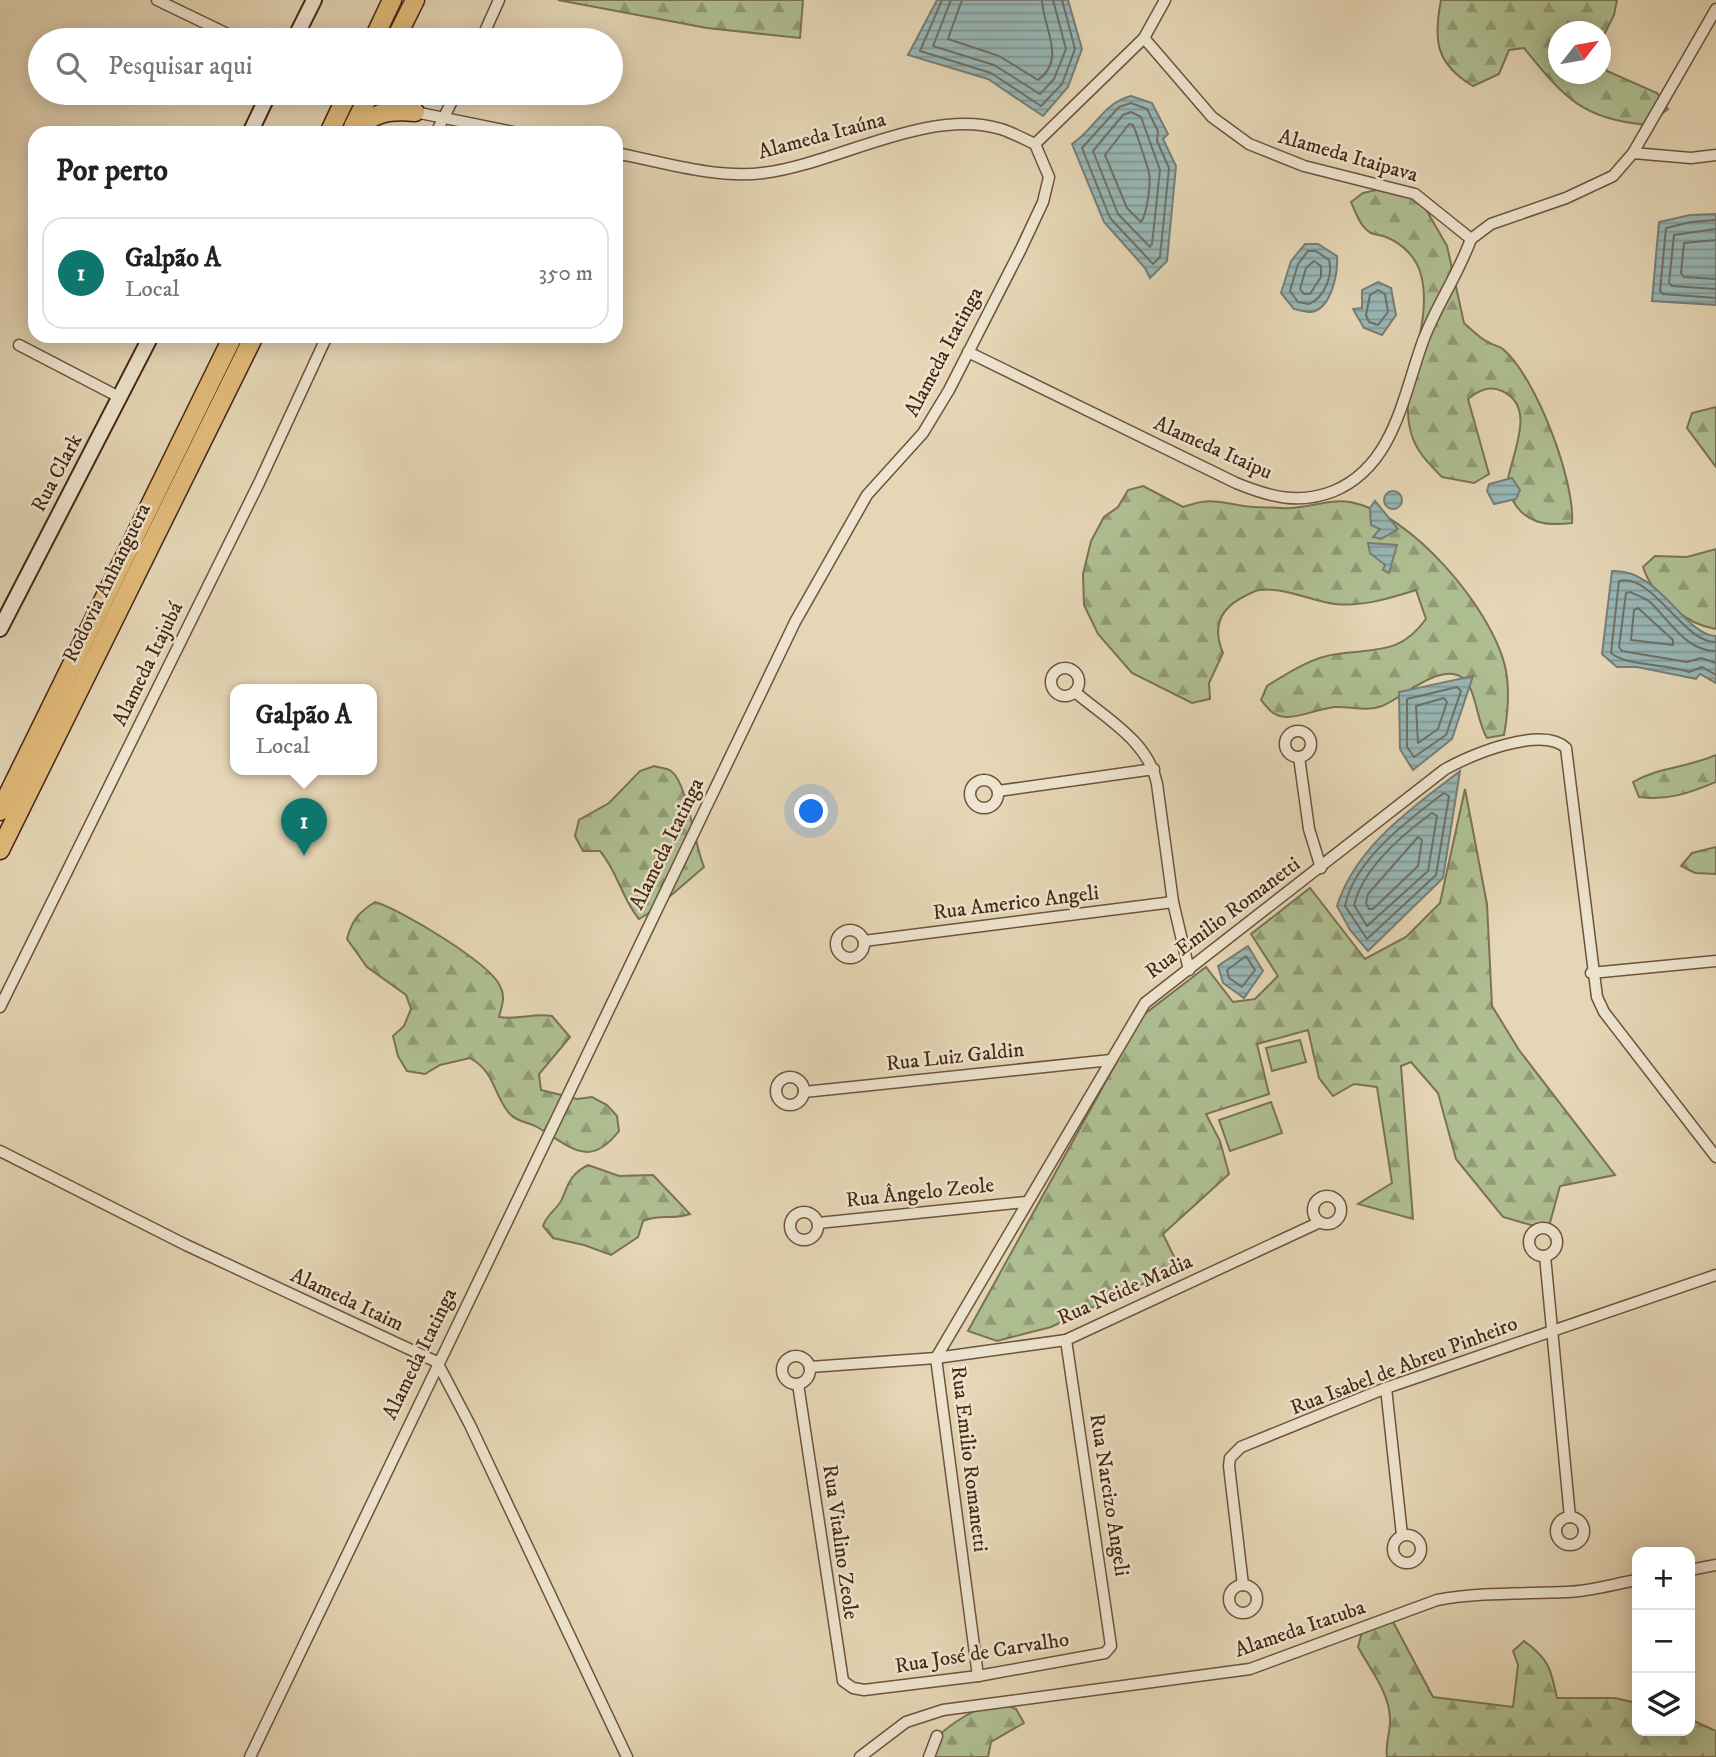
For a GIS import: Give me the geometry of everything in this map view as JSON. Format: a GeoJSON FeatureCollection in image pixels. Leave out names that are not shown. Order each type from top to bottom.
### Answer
{"type":"FeatureCollection","features":[{"type":"Feature","properties":{"kind":"highway"},"geometry":{"type":"LineString","coordinates":[[379,28],[392,0]]}},
{"type":"Feature","properties":{"kind":"highway"},"geometry":{"type":"LineString","coordinates":[[401,28],[415,0]]}},
{"type":"Feature","properties":{"kind":"highway"},"geometry":{"type":"LineString","coordinates":[[332,126],[342,105]]}},
{"type":"Feature","properties":{"kind":"highway"},"geometry":{"type":"LineString","coordinates":[[354,126],[364,105]]}},
{"type":"Feature","properties":{"kind":"highway"},"geometry":{"type":"LineString","coordinates":[[406,105],[415,112]]}},
{"type":"Feature","properties":{"kind":"highway"},"geometry":{"type":"LineString","coordinates":[[359,126],[371,116],[383,112],[415,112]]}},
{"type":"Feature","properties":{"kind":"highway","name":"Rodovia Anhanguera"},"geometry":{"type":"LineString","coordinates":[[0,811],[230,343]]}},
{"type":"Feature","properties":{"kind":"highway","name":"Rodovia Anhanguera"},"geometry":{"type":"LineString","coordinates":[[0,850],[251,343]]}},
{"type":"Feature","properties":{"kind":"street"},"geometry":{"type":"LineString","coordinates":[[157,0],[215,28]]}},
{"type":"Feature","properties":{"kind":"street"},"geometry":{"type":"LineString","coordinates":[[300,28],[314,0]]}},
{"type":"Feature","properties":{"kind":"street"},"geometry":{"type":"LineString","coordinates":[[486,28],[499,0]]}},
{"type":"Feature","properties":{"kind":"street"},"geometry":{"type":"LineString","coordinates":[[1035,144],[1144,38],[1166,0]]}},
{"type":"Feature","properties":{"kind":"street"},"geometry":{"type":"LineString","coordinates":[[1471,239],[1491,224],[1604,181],[1633,153],[1698,36],[1716,9]]}},
{"type":"Feature","properties":{"kind":"street","name":"Alameda Itaipava"},"geometry":{"type":"LineString","coordinates":[[1144,38],[1212,117],[1249,144],[1304,166],[1415,194],[1471,239]]}},
{"type":"Feature","properties":{"kind":"street"},"geometry":{"type":"LineString","coordinates":[[253,126],[263,105]]}},
{"type":"Feature","properties":{"kind":"street"},"geometry":{"type":"LineString","coordinates":[[440,126],[451,105]]}},
{"type":"Feature","properties":{"kind":"street"},"geometry":{"type":"LineString","coordinates":[[415,112],[484,126]]}},
{"type":"Feature","properties":{"kind":"street","name":"Alameda Itaúna"},"geometry":{"type":"LineString","coordinates":[[623,154],[749,175],[783,170],[922,129],[947,126],[999,128],[1035,144]]}},
{"type":"Feature","properties":{"kind":"street","name":"Alameda Itatinga"},"geometry":{"type":"LineString","coordinates":[[250,1757],[437,1362],[795,622],[867,495],[923,433],[949,390],[1045,195],[1049,177],[1035,144]]}},
{"type":"Feature","properties":{"kind":"street"},"geometry":{"type":"LineString","coordinates":[[1633,153],[1691,158],[1716,155]]}},
{"type":"Feature","properties":{"kind":"street","name":"Alameda Itaipu"},"geometry":{"type":"LineString","coordinates":[[968,352],[1260,494],[1291,500],[1316,497],[1359,479],[1382,451],[1424,340],[1461,267],[1471,239]]}},
{"type":"Feature","properties":{"kind":"street","name":"Rua Clark"},"geometry":{"type":"LineString","coordinates":[[0,629],[148,343]]}},
{"type":"Feature","properties":{"kind":"street","name":"Alameda Itajubá"},"geometry":{"type":"LineString","coordinates":[[0,1007],[259,483],[324,343]]}},
{"type":"Feature","properties":{"kind":"street"},"geometry":{"type":"LineString","coordinates":[[19,345],[121,398]]}},
{"type":"Feature","properties":{"kind":"street"},"geometry":{"type":"LineString","coordinates":[[1075,692],[1139,746],[1154,769],[1173,902],[1189,970]]}},
{"type":"Feature","properties":{"kind":"street","name":"Rua Emilio Romanetti"},"geometry":{"type":"LineString","coordinates":[[978,1676],[936,1358],[1145,1003],[1444,770],[1462,759],[1517,743],[1556,741],[1568,754],[1591,973],[1597,997],[1604,1013],[1716,1157]]}},
{"type":"Feature","properties":{"kind":"street"},"geometry":{"type":"LineString","coordinates":[[1299,757],[1309,829],[1321,868]]}},
{"type":"Feature","properties":{"kind":"street"},"geometry":{"type":"LineString","coordinates":[[998,791],[1154,769]]}},
{"type":"Feature","properties":{"kind":"street","name":"Rua Americo Angeli"},"geometry":{"type":"LineString","coordinates":[[864,941],[1173,902]]}},
{"type":"Feature","properties":{"kind":"street"},"geometry":{"type":"LineString","coordinates":[[1591,973],[1716,961]]}},
{"type":"Feature","properties":{"kind":"street","name":"Rua Luiz Galdin"},"geometry":{"type":"LineString","coordinates":[[804,1093],[1111,1060]]}},
{"type":"Feature","properties":{"kind":"street","name":"Alameda Itaim"},"geometry":{"type":"LineString","coordinates":[[0,1151],[186,1245],[437,1362]]}},
{"type":"Feature","properties":{"kind":"street","name":"Rua Ângelo Zeole"},"geometry":{"type":"LineString","coordinates":[[818,1223],[1026,1202]]}},
{"type":"Feature","properties":{"kind":"street","name":"Rua Neide Madia"},"geometry":{"type":"LineString","coordinates":[[810,1367],[936,1358],[1066,1340],[1320,1222]]}},
{"type":"Feature","properties":{"kind":"street"},"geometry":{"type":"LineString","coordinates":[[1545,1256],[1570,1517]]}},
{"type":"Feature","properties":{"kind":"street","name":"Rua Isabel de Abreu Pinheiro"},"geometry":{"type":"LineString","coordinates":[[1243,1585],[1229,1466],[1235,1452],[1386,1388],[1553,1329],[1716,1279]]}},
{"type":"Feature","properties":{"kind":"street","name":"Rua Narcizo Angeli"},"geometry":{"type":"LineString","coordinates":[[1066,1340],[1112,1638],[1111,1646],[1105,1653]]}},
{"type":"Feature","properties":{"kind":"street","name":"Rua Vitalino Zeole"},"geometry":{"type":"LineString","coordinates":[[810,1367],[801,1357],[792,1356],[785,1362],[782,1371],[786,1379],[798,1384],[839,1672],[849,1686],[864,1690]]}},
{"type":"Feature","properties":{"kind":"street"},"geometry":{"type":"LineString","coordinates":[[437,1362],[470,1425],[627,1757]]}},
{"type":"Feature","properties":{"kind":"street"},"geometry":{"type":"LineString","coordinates":[[798,1384],[809,1376],[810,1367]]}},
{"type":"Feature","properties":{"kind":"street"},"geometry":{"type":"LineString","coordinates":[[1386,1388],[1402,1535]]}},
{"type":"Feature","properties":{"kind":"street"},"geometry":{"type":"LineString","coordinates":[[1695,1569],[1716,1565]]}},
{"type":"Feature","properties":{"kind":"street","name":"Alameda Itatuba"},"geometry":{"type":"LineString","coordinates":[[860,1757],[906,1722],[934,1712],[1250,1669],[1437,1601],[1459,1596],[1480,1593],[1569,1592],[1632,1581]]}},
{"type":"Feature","properties":{"kind":"street","name":"Rua José de Carvalho"},"geometry":{"type":"LineString","coordinates":[[864,1690],[978,1676],[1105,1653]]}},
{"type":"Feature","properties":{"kind":"street"},"geometry":{"type":"LineString","coordinates":[[929,1757],[937,1737]]}},
{"type":"Feature","properties":{"kind":"green space"},"geometry":{"type":"Polygon","coordinates":[[[558,0],[803,0],[800,38],[707,28],[558,0]]]}},
{"type":"Feature","properties":{"kind":"green space"},"geometry":{"type":"Polygon","coordinates":[[[1441,0],[1617,0],[1611,21],[1548,21],[1548,76],[1524,48],[1509,50],[1499,74],[1473,86],[1451,69],[1440,50],[1437,28],[1441,0]]]}},
{"type":"Feature","properties":{"kind":"green space"},"geometry":{"type":"Polygon","coordinates":[[[1611,73],[1657,93],[1668,109],[1647,125],[1624,122],[1589,111],[1555,84],[1611,84],[1611,73]]]}},
{"type":"Feature","properties":{"kind":"green space"},"geometry":{"type":"Polygon","coordinates":[[[1381,189],[1410,197],[1423,204],[1447,246],[1464,323],[1483,339],[1504,350],[1529,383],[1560,457],[1571,504],[1572,523],[1537,522],[1523,514],[1512,499],[1507,484],[1520,433],[1519,408],[1513,398],[1502,391],[1484,390],[1468,399],[1489,474],[1474,483],[1442,477],[1418,449],[1408,420],[1408,400],[1423,316],[1421,275],[1413,257],[1403,248],[1364,227],[1351,202],[1363,193],[1381,189]]]}},
{"type":"Feature","properties":{"kind":"green space"},"geometry":{"type":"Polygon","coordinates":[[[1716,407],[1716,467],[1687,428],[1692,413],[1716,407]]]}},
{"type":"Feature","properties":{"kind":"green space"},"geometry":{"type":"Polygon","coordinates":[[[1143,486],[1183,507],[1214,501],[1249,507],[1290,508],[1342,501],[1374,510],[1398,524],[1445,566],[1483,617],[1497,643],[1508,683],[1504,735],[1487,738],[1468,684],[1455,674],[1433,677],[1391,702],[1370,709],[1334,707],[1282,717],[1261,700],[1267,686],[1309,662],[1328,656],[1386,648],[1407,639],[1426,619],[1416,590],[1376,601],[1345,605],[1269,590],[1245,596],[1229,606],[1221,619],[1218,635],[1223,653],[1209,683],[1210,699],[1192,703],[1132,673],[1098,634],[1084,605],[1083,574],[1091,541],[1104,517],[1118,507],[1128,490],[1143,486]]]}},
{"type":"Feature","properties":{"kind":"green space"},"geometry":{"type":"Polygon","coordinates":[[[1716,549],[1716,629],[1693,621],[1672,607],[1654,589],[1643,567],[1655,556],[1687,557],[1716,549]]]}},
{"type":"Feature","properties":{"kind":"green space"},"geometry":{"type":"Polygon","coordinates":[[[1716,755],[1716,782],[1678,795],[1639,797],[1633,782],[1716,755]]]}},
{"type":"Feature","properties":{"kind":"green space"},"geometry":{"type":"Polygon","coordinates":[[[654,766],[669,770],[677,777],[704,867],[654,910],[639,919],[600,851],[583,851],[575,836],[579,820],[609,803],[640,771],[654,766]]]}},
{"type":"Feature","properties":{"kind":"green space"},"geometry":{"type":"Polygon","coordinates":[[[1465,789],[1487,904],[1492,1006],[1519,1050],[1615,1175],[1560,1186],[1548,1230],[1503,1217],[1456,1159],[1438,1093],[1411,1062],[1401,1066],[1413,1219],[1358,1204],[1392,1183],[1377,1087],[1354,1084],[1333,1096],[1319,1078],[1308,1030],[1257,1044],[1269,1094],[1206,1114],[1220,1141],[1229,1174],[1163,1234],[1179,1267],[1051,1327],[997,1341],[968,1331],[1142,1016],[1206,967],[1233,1002],[1255,999],[1278,976],[1251,934],[1310,888],[1365,959],[1406,937],[1440,903],[1465,789]]]}},
{"type":"Feature","properties":{"kind":"green space"},"geometry":{"type":"Polygon","coordinates":[[[1716,847],[1716,874],[1695,873],[1681,866],[1692,853],[1716,847]]]}},
{"type":"Feature","properties":{"kind":"green space"},"geometry":{"type":"Polygon","coordinates":[[[375,902],[443,938],[493,976],[503,994],[499,1017],[552,1016],[570,1037],[539,1074],[541,1090],[577,1099],[592,1097],[607,1105],[617,1116],[619,1131],[608,1143],[598,1150],[579,1151],[533,1125],[516,1119],[509,1113],[485,1070],[470,1058],[440,1065],[425,1074],[407,1071],[398,1056],[393,1036],[404,1026],[411,1009],[406,995],[367,967],[347,939],[357,917],[375,902]]]}},
{"type":"Feature","properties":{"kind":"green space"},"geometry":{"type":"Polygon","coordinates":[[[1300,1040],[1306,1062],[1272,1071],[1266,1048],[1300,1040]]]}},
{"type":"Feature","properties":{"kind":"green space"},"geometry":{"type":"Polygon","coordinates":[[[1271,1102],[1282,1133],[1230,1151],[1219,1120],[1271,1102]]]}},
{"type":"Feature","properties":{"kind":"green space"},"geometry":{"type":"Polygon","coordinates":[[[588,1165],[619,1176],[653,1175],[690,1214],[643,1221],[638,1237],[611,1255],[553,1238],[543,1226],[545,1221],[560,1202],[571,1179],[588,1165]]]}},
{"type":"Feature","properties":{"kind":"green space"},"geometry":{"type":"Polygon","coordinates":[[[1391,1618],[1433,1697],[1513,1707],[1518,1665],[1513,1651],[1524,1641],[1539,1653],[1548,1665],[1557,1698],[1615,1698],[1632,1702],[1632,1736],[1695,1736],[1695,1721],[1716,1731],[1716,1757],[1387,1757],[1389,1708],[1378,1681],[1358,1647],[1362,1632],[1391,1618]]]}},
{"type":"Feature","properties":{"kind":"green space"},"geometry":{"type":"Polygon","coordinates":[[[1001,1703],[1016,1709],[1024,1723],[991,1742],[988,1757],[931,1757],[932,1741],[947,1728],[973,1712],[1001,1703]]]}},
{"type":"Feature","properties":{"kind":"water"},"geometry":{"type":"Polygon","coordinates":[[[937,0],[1068,0],[1082,49],[1068,87],[1043,116],[988,79],[908,55],[937,0]]]}},
{"type":"Feature","properties":{"kind":"water"},"geometry":{"type":"Polygon","coordinates":[[[1131,96],[1152,103],[1168,134],[1163,139],[1176,166],[1167,261],[1150,278],[1145,268],[1104,222],[1072,144],[1113,104],[1131,96]]]}},
{"type":"Feature","properties":{"kind":"water"},"geometry":{"type":"Polygon","coordinates":[[[1716,214],[1716,305],[1652,301],[1659,222],[1690,215],[1716,214]]]}},
{"type":"Feature","properties":{"kind":"water"},"geometry":{"type":"Polygon","coordinates":[[[1305,244],[1318,244],[1337,256],[1335,280],[1329,297],[1318,309],[1311,312],[1294,309],[1281,293],[1291,261],[1305,244]]]}},
{"type":"Feature","properties":{"kind":"water"},"geometry":{"type":"Polygon","coordinates":[[[1378,282],[1391,288],[1396,315],[1382,335],[1364,328],[1353,309],[1362,308],[1362,290],[1378,282]]]}},
{"type":"Feature","properties":{"kind":"water"},"geometry":{"type":"Polygon","coordinates":[[[1512,478],[1520,490],[1516,499],[1494,504],[1487,491],[1489,484],[1512,478]]]}},
{"type":"Feature","properties":{"kind":"water"},"geometry":{"type":"Polygon","coordinates":[[[1393,491],[1399,494],[1402,500],[1399,506],[1393,509],[1387,506],[1384,500],[1387,494],[1393,491]]]}},
{"type":"Feature","properties":{"kind":"water"},"geometry":{"type":"Polygon","coordinates":[[[1375,501],[1398,529],[1381,539],[1373,537],[1380,529],[1371,525],[1370,508],[1375,501]]]}},
{"type":"Feature","properties":{"kind":"water"},"geometry":{"type":"Polygon","coordinates":[[[1368,543],[1397,545],[1389,573],[1383,570],[1385,565],[1370,553],[1368,543]]]}},
{"type":"Feature","properties":{"kind":"water"},"geometry":{"type":"Polygon","coordinates":[[[1612,571],[1629,573],[1644,580],[1693,625],[1704,633],[1716,636],[1716,683],[1700,674],[1696,679],[1637,667],[1617,667],[1602,654],[1612,571]]]}},
{"type":"Feature","properties":{"kind":"water"},"geometry":{"type":"Polygon","coordinates":[[[1473,676],[1452,739],[1413,770],[1400,749],[1399,692],[1473,676]]]}},
{"type":"Feature","properties":{"kind":"water"},"geometry":{"type":"Polygon","coordinates":[[[1460,771],[1443,878],[1368,951],[1350,930],[1337,906],[1346,884],[1357,865],[1388,830],[1460,771]]]}},
{"type":"Feature","properties":{"kind":"water"},"geometry":{"type":"Polygon","coordinates":[[[1248,946],[1263,971],[1244,998],[1223,983],[1218,966],[1248,946]]]}},
{"type":"Feature","properties":{"kind":"place","name":"Galpão A"},"geometry":{"type":"Point","coordinates":[304,856]}}]}
